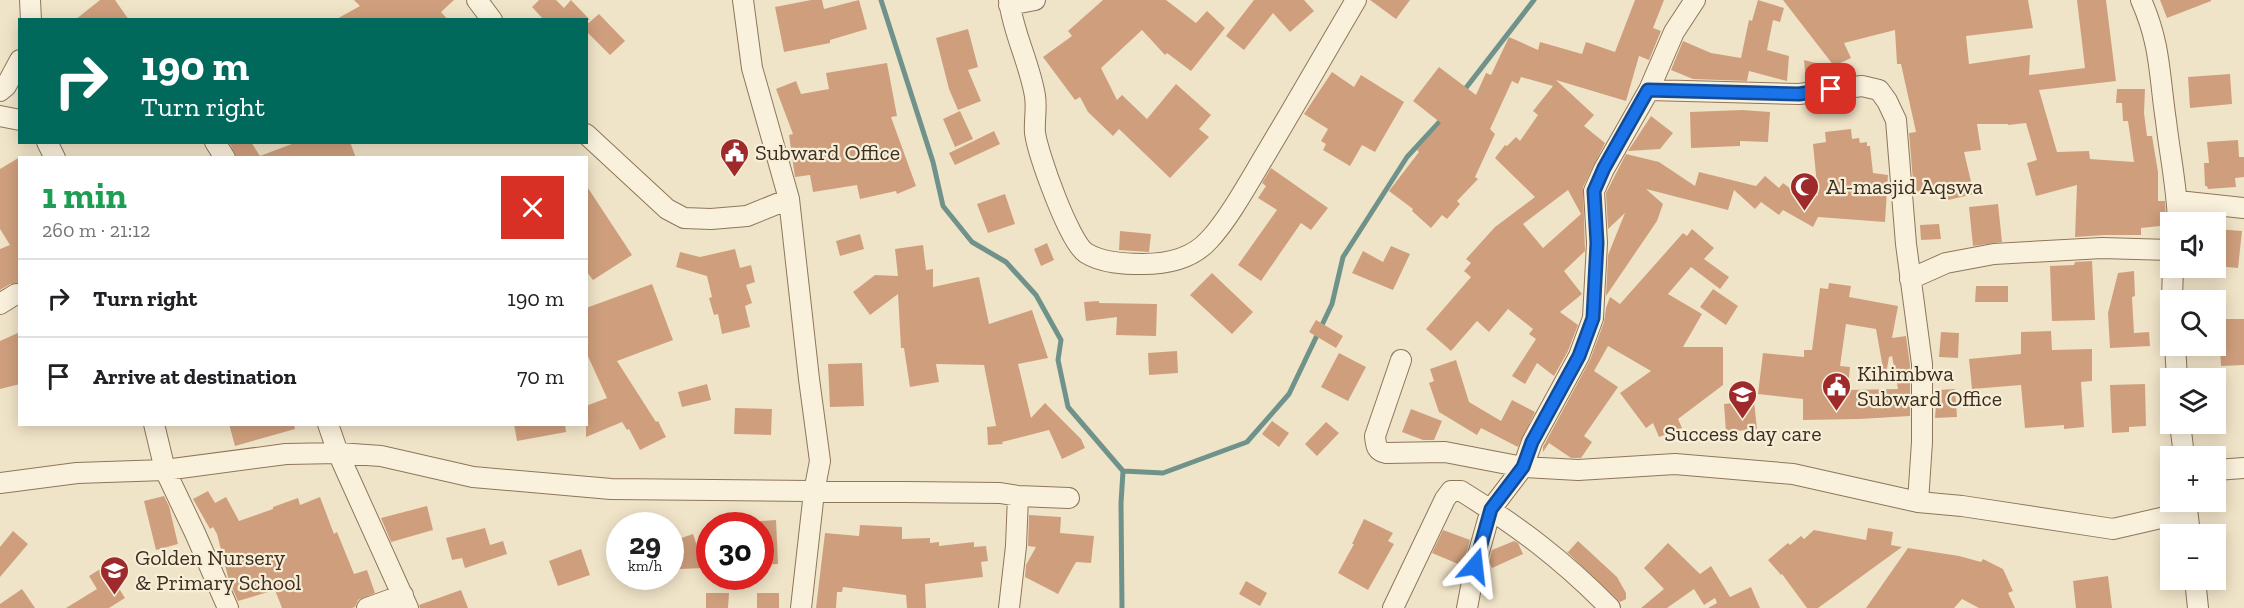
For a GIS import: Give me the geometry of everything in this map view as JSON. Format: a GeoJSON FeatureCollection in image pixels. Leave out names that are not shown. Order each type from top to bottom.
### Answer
{"type":"FeatureCollection","features":[{"type":"Feature","properties":{"kind":"street"},"geometry":{"type":"LineString","coordinates":[[30,0],[31,18]]}},
{"type":"Feature","properties":{"kind":"street"},"geometry":{"type":"LineString","coordinates":[[477,0],[490,18]]}},
{"type":"Feature","properties":{"kind":"street"},"geometry":{"type":"LineString","coordinates":[[743,0],[752,68],[789,199],[820,461],[814,492],[801,608]]}},
{"type":"Feature","properties":{"kind":"street"},"geometry":{"type":"LineString","coordinates":[[1035,0],[1009,3],[1035,97],[1035,131],[1041,161],[1064,218],[1077,244],[1085,252],[1108,261],[1155,264],[1175,262],[1193,253],[1209,241],[1249,181],[1356,0]]}},
{"type":"Feature","properties":{"kind":"street"},"geometry":{"type":"LineString","coordinates":[[1467,608],[1475,566],[1491,509],[1523,467],[1532,442],[1579,356],[1593,318],[1597,243],[1594,191],[1604,168],[1648,90],[1674,32],[1695,0]]}},
{"type":"Feature","properties":{"kind":"street"},"geometry":{"type":"LineString","coordinates":[[2141,0],[2157,40],[2178,212]]}},
{"type":"Feature","properties":{"kind":"street"},"geometry":{"type":"LineString","coordinates":[[0,91],[6,86],[18,64]]}},
{"type":"Feature","properties":{"kind":"street"},"geometry":{"type":"LineString","coordinates":[[1648,90],[1799,94],[1862,86],[1880,90],[1896,120],[1910,279],[1922,363],[1922,442],[1918,502]]}},
{"type":"Feature","properties":{"kind":"street"},"geometry":{"type":"LineString","coordinates":[[0,116],[18,120]]}},
{"type":"Feature","properties":{"kind":"street"},"geometry":{"type":"LineString","coordinates":[[588,136],[667,209],[684,218],[711,219],[747,216],[789,199]]}},
{"type":"Feature","properties":{"kind":"street"},"geometry":{"type":"LineString","coordinates":[[2178,201],[2244,208]]}},
{"type":"Feature","properties":{"kind":"street"},"geometry":{"type":"LineString","coordinates":[[1910,279],[1946,263],[1994,254],[2102,248],[2160,250]]}},
{"type":"Feature","properties":{"kind":"street"},"geometry":{"type":"LineString","coordinates":[[1401,360],[1375,436],[1376,447],[1380,452],[1445,452],[1523,467],[1578,470],[1675,464],[1793,474],[1918,502],[1962,506],[2113,529],[2167,512]]}},
{"type":"Feature","properties":{"kind":"street"},"geometry":{"type":"LineString","coordinates":[[154,426],[165,470],[228,608]]}},
{"type":"Feature","properties":{"kind":"street"},"geometry":{"type":"LineString","coordinates":[[329,426],[338,453],[405,601],[367,608]]}},
{"type":"Feature","properties":{"kind":"street"},"geometry":{"type":"LineString","coordinates":[[0,483],[77,473],[165,470],[286,454],[338,453],[381,456],[473,477],[524,480],[565,486],[814,492],[1000,493],[1069,498]]}},
{"type":"Feature","properties":{"kind":"street"},"geometry":{"type":"LineString","coordinates":[[2226,469],[2244,468]]}},
{"type":"Feature","properties":{"kind":"street"},"geometry":{"type":"LineString","coordinates":[[1393,608],[1439,510],[1451,491],[1461,490],[1528,534],[1563,562],[1610,608]]}},
{"type":"Feature","properties":{"kind":"street"},"geometry":{"type":"LineString","coordinates":[[1009,608],[1016,546],[1018,496]]}},
{"type":"Feature","properties":{"kind":"street"},"geometry":{"type":"LineString","coordinates":[[2196,590],[2198,608]]}},
{"type":"Feature","properties":{"kind":"building"},"geometry":{"type":"Polygon","coordinates":[[[100,0],[115,0],[128,18],[78,18],[100,0]]]}},
{"type":"Feature","properties":{"kind":"building"},"geometry":{"type":"Polygon","coordinates":[[[354,0],[454,0],[441,12],[446,18],[339,18],[360,6],[354,0]]]}},
{"type":"Feature","properties":{"kind":"building"},"geometry":{"type":"Polygon","coordinates":[[[539,0],[556,0],[564,8],[571,0],[590,20],[588,18],[542,18],[532,7],[539,0]]]}},
{"type":"Feature","properties":{"kind":"building"},"geometry":{"type":"Polygon","coordinates":[[[822,0],[824,9],[859,0],[867,29],[830,40],[830,43],[784,52],[775,7],[822,0]]]}},
{"type":"Feature","properties":{"kind":"building"},"geometry":{"type":"Polygon","coordinates":[[[1103,0],[1166,0],[1196,23],[1207,11],[1225,28],[1191,71],[1167,53],[1165,55],[1142,30],[1101,68],[1117,100],[1122,95],[1147,119],[1176,84],[1211,115],[1199,129],[1209,137],[1170,178],[1119,129],[1113,136],[1088,112],[1080,97],[1075,100],[1043,57],[1072,36],[1068,31],[1103,0]]]}},
{"type":"Feature","properties":{"kind":"building"},"geometry":{"type":"Polygon","coordinates":[[[1254,0],[1304,0],[1314,11],[1290,32],[1273,13],[1244,50],[1226,36],[1254,0]]]}},
{"type":"Feature","properties":{"kind":"building"},"geometry":{"type":"Polygon","coordinates":[[[1370,0],[1410,0],[1396,19],[1370,0]]]}},
{"type":"Feature","properties":{"kind":"building"},"geometry":{"type":"Polygon","coordinates":[[[1635,0],[1664,0],[1653,28],[1661,31],[1649,60],[1639,56],[1626,101],[1556,80],[1594,115],[1584,126],[1605,143],[1583,187],[1585,251],[1564,271],[1582,294],[1560,312],[1578,325],[1568,351],[1554,376],[1537,363],[1525,384],[1512,376],[1536,339],[1529,334],[1533,329],[1508,309],[1489,332],[1477,321],[1451,351],[1426,329],[1471,277],[1464,271],[1471,263],[1466,259],[1495,227],[1535,197],[1495,158],[1505,145],[1507,146],[1516,137],[1520,141],[1538,115],[1533,111],[1553,86],[1521,77],[1518,84],[1512,81],[1490,129],[1495,134],[1475,177],[1478,179],[1457,201],[1460,204],[1447,219],[1442,215],[1431,228],[1412,211],[1413,209],[1389,191],[1419,152],[1417,150],[1441,123],[1413,101],[1439,67],[1476,95],[1486,73],[1491,75],[1509,37],[1538,50],[1540,42],[1582,54],[1586,42],[1615,52],[1635,0]],[[1568,190],[1523,224],[1543,248],[1581,214],[1568,190]]]}},
{"type":"Feature","properties":{"kind":"building"},"geometry":{"type":"Polygon","coordinates":[[[1758,0],[1784,8],[1780,22],[1773,20],[1767,50],[1789,56],[1787,81],[1749,71],[1747,81],[1693,79],[1671,70],[1683,41],[1711,53],[1741,58],[1749,20],[1752,21],[1758,0]]]}},
{"type":"Feature","properties":{"kind":"building"},"geometry":{"type":"Polygon","coordinates":[[[1783,0],[2028,0],[2033,28],[1966,36],[1969,64],[2030,55],[2029,75],[2085,68],[2077,0],[2106,0],[2116,81],[2039,90],[2057,152],[2089,151],[2090,159],[2134,162],[2128,121],[2123,121],[2122,103],[2116,103],[2117,89],[2145,89],[2144,113],[2147,136],[2152,136],[2158,172],[2158,201],[2165,201],[2166,212],[2160,212],[2160,226],[2141,228],[2141,235],[2075,237],[2077,185],[2036,196],[2027,163],[2037,160],[2026,123],[1977,124],[1981,150],[1964,152],[1974,194],[1948,200],[1945,187],[1914,193],[1909,133],[1916,132],[1901,64],[1897,64],[1895,30],[1844,43],[1851,58],[1834,66],[1783,0]]]}},
{"type":"Feature","properties":{"kind":"building"},"geometry":{"type":"Polygon","coordinates":[[[2160,0],[2211,0],[2211,1],[2167,18],[2160,0]]]}},
{"type":"Feature","properties":{"kind":"building"},"geometry":{"type":"Polygon","coordinates":[[[599,14],[625,41],[610,55],[588,33],[588,23],[599,14]]]}},
{"type":"Feature","properties":{"kind":"building"},"geometry":{"type":"Polygon","coordinates":[[[968,29],[978,67],[968,70],[981,101],[958,110],[949,89],[936,38],[968,29]]]}},
{"type":"Feature","properties":{"kind":"building"},"geometry":{"type":"Polygon","coordinates":[[[1804,60],[1846,71],[1831,78],[1806,81],[1804,60]]]}},
{"type":"Feature","properties":{"kind":"building"},"geometry":{"type":"Polygon","coordinates":[[[887,63],[897,116],[891,117],[916,186],[897,194],[896,191],[860,199],[857,185],[813,192],[810,175],[795,177],[789,135],[793,134],[776,89],[796,81],[801,94],[829,89],[826,73],[887,63]]]}},
{"type":"Feature","properties":{"kind":"building"},"geometry":{"type":"Polygon","coordinates":[[[1332,72],[1354,87],[1361,75],[1404,102],[1375,152],[1362,145],[1350,166],[1323,150],[1326,144],[1321,141],[1328,129],[1304,114],[1332,72]]]}},
{"type":"Feature","properties":{"kind":"building"},"geometry":{"type":"Polygon","coordinates":[[[2230,74],[2232,104],[2190,108],[2188,77],[2230,74]]]}},
{"type":"Feature","properties":{"kind":"building"},"geometry":{"type":"Polygon","coordinates":[[[1742,110],[1770,112],[1768,142],[1740,141],[1740,146],[1691,148],[1690,112],[1742,110]]]}},
{"type":"Feature","properties":{"kind":"building"},"geometry":{"type":"Polygon","coordinates":[[[960,111],[973,139],[955,147],[943,119],[960,111]]]}},
{"type":"Feature","properties":{"kind":"building"},"geometry":{"type":"Polygon","coordinates":[[[1651,116],[1673,133],[1660,149],[1628,151],[1651,116]]]}},
{"type":"Feature","properties":{"kind":"building"},"geometry":{"type":"Polygon","coordinates":[[[1851,129],[1852,139],[1859,138],[1860,143],[1867,142],[1867,146],[1870,146],[1873,173],[1888,175],[1885,222],[1818,217],[1813,227],[1783,210],[1779,215],[1761,202],[1755,209],[1734,190],[1728,210],[1646,189],[1663,204],[1657,221],[1606,296],[1608,255],[1625,213],[1608,229],[1606,193],[1626,154],[1659,162],[1695,186],[1699,172],[1756,186],[1765,176],[1779,188],[1783,183],[1799,195],[1803,187],[1818,196],[1813,144],[1826,142],[1825,132],[1851,129]]]}},
{"type":"Feature","properties":{"kind":"building"},"geometry":{"type":"Polygon","coordinates":[[[994,131],[1000,144],[955,165],[949,153],[994,131]]]}},
{"type":"Feature","properties":{"kind":"building"},"geometry":{"type":"Polygon","coordinates":[[[2238,140],[2239,157],[2244,157],[2244,177],[2235,178],[2236,187],[2208,189],[2205,186],[2204,163],[2209,163],[2207,142],[2238,140]]]}},
{"type":"Feature","properties":{"kind":"building"},"geometry":{"type":"Polygon","coordinates":[[[230,144],[252,144],[260,156],[236,156],[230,144]]]}},
{"type":"Feature","properties":{"kind":"building"},"geometry":{"type":"Polygon","coordinates":[[[292,144],[351,144],[355,156],[260,156],[292,144]]]}},
{"type":"Feature","properties":{"kind":"building"},"geometry":{"type":"Polygon","coordinates":[[[18,158],[18,283],[10,284],[0,290],[0,249],[10,245],[0,229],[0,169],[18,158]]]}},
{"type":"Feature","properties":{"kind":"building"},"geometry":{"type":"Polygon","coordinates":[[[1271,168],[1328,208],[1311,230],[1301,223],[1261,281],[1238,265],[1277,210],[1258,198],[1266,186],[1262,183],[1271,168]]]}},
{"type":"Feature","properties":{"kind":"building"},"geometry":{"type":"Polygon","coordinates":[[[588,188],[632,255],[593,280],[588,274],[588,188]]]}},
{"type":"Feature","properties":{"kind":"building"},"geometry":{"type":"Polygon","coordinates":[[[1005,194],[1015,224],[988,233],[977,204],[1005,194]]]}},
{"type":"Feature","properties":{"kind":"building"},"geometry":{"type":"Polygon","coordinates":[[[1998,204],[2002,242],[1973,246],[1969,207],[1998,204]]]}},
{"type":"Feature","properties":{"kind":"building"},"geometry":{"type":"Polygon","coordinates":[[[1939,224],[1941,239],[1921,240],[1920,225],[1939,224]]]}},
{"type":"Feature","properties":{"kind":"building"},"geometry":{"type":"Polygon","coordinates":[[[1692,229],[1714,248],[1704,259],[1729,277],[1720,289],[1691,267],[1668,294],[1702,314],[1683,347],[1723,347],[1723,385],[1678,419],[1682,428],[1659,437],[1653,423],[1646,428],[1620,393],[1651,371],[1608,346],[1594,371],[1618,387],[1584,436],[1592,442],[1581,458],[1571,458],[1549,443],[1543,452],[1543,447],[1590,360],[1604,322],[1610,297],[1620,304],[1683,233],[1687,236],[1692,229]]]}},
{"type":"Feature","properties":{"kind":"building"},"geometry":{"type":"Polygon","coordinates":[[[2226,230],[2242,231],[2238,268],[2226,267],[2226,230]]]}},
{"type":"Feature","properties":{"kind":"building"},"geometry":{"type":"Polygon","coordinates":[[[1120,231],[1151,234],[1149,252],[1119,250],[1120,231]]]}},
{"type":"Feature","properties":{"kind":"building"},"geometry":{"type":"Polygon","coordinates":[[[860,234],[864,249],[840,256],[836,241],[860,234]]]}},
{"type":"Feature","properties":{"kind":"building"},"geometry":{"type":"Polygon","coordinates":[[[1047,243],[1054,260],[1041,266],[1034,249],[1047,243]]]}},
{"type":"Feature","properties":{"kind":"building"},"geometry":{"type":"Polygon","coordinates":[[[923,245],[926,270],[933,269],[933,287],[979,277],[989,324],[1032,310],[1048,358],[1018,364],[1031,418],[1045,403],[1081,439],[1085,448],[1062,459],[1049,430],[1002,442],[1003,444],[988,445],[987,427],[996,426],[984,365],[936,364],[939,382],[910,387],[904,348],[901,348],[898,294],[870,315],[853,292],[875,275],[898,276],[895,249],[923,245]]]}},
{"type":"Feature","properties":{"kind":"building"},"geometry":{"type":"Polygon","coordinates":[[[1391,246],[1410,254],[1393,290],[1352,273],[1363,251],[1383,262],[1391,246]]]}},
{"type":"Feature","properties":{"kind":"building"},"geometry":{"type":"Polygon","coordinates":[[[735,249],[740,268],[751,265],[755,282],[746,285],[752,303],[745,306],[750,327],[722,334],[718,314],[714,315],[709,298],[712,297],[707,276],[676,267],[680,252],[700,257],[735,249]]]}},
{"type":"Feature","properties":{"kind":"building"},"geometry":{"type":"Polygon","coordinates":[[[2092,261],[2095,320],[2052,321],[2050,266],[2074,265],[2075,262],[2092,261]]]}},
{"type":"Feature","properties":{"kind":"building"},"geometry":{"type":"Polygon","coordinates":[[[2134,271],[2135,296],[2132,297],[2134,333],[2149,332],[2150,346],[2110,348],[2108,313],[2118,273],[2134,271]]]}},
{"type":"Feature","properties":{"kind":"building"},"geometry":{"type":"Polygon","coordinates":[[[1212,273],[1253,312],[1232,334],[1190,295],[1212,273]]]}},
{"type":"Feature","properties":{"kind":"building"},"geometry":{"type":"Polygon","coordinates":[[[1829,283],[1851,286],[1849,297],[1898,306],[1892,338],[1906,336],[1910,365],[1910,416],[1803,420],[1803,399],[1758,394],[1763,353],[1804,357],[1804,350],[1812,350],[1820,288],[1828,289],[1829,283]],[[1846,324],[1840,366],[1850,367],[1848,390],[1898,389],[1892,356],[1889,357],[1886,374],[1884,374],[1876,329],[1846,324]]]}},
{"type":"Feature","properties":{"kind":"building"},"geometry":{"type":"Polygon","coordinates":[[[652,284],[673,340],[617,361],[656,422],[658,421],[666,437],[640,450],[629,429],[627,430],[622,422],[586,437],[588,405],[607,398],[588,356],[588,307],[652,284]]]}},
{"type":"Feature","properties":{"kind":"building"},"geometry":{"type":"Polygon","coordinates":[[[1976,286],[2008,286],[2008,302],[1975,302],[1976,286]]]}},
{"type":"Feature","properties":{"kind":"building"},"geometry":{"type":"Polygon","coordinates":[[[1713,289],[1738,306],[1726,325],[1700,307],[1713,289]]]}},
{"type":"Feature","properties":{"kind":"building"},"geometry":{"type":"Polygon","coordinates":[[[1099,301],[1099,303],[1157,304],[1156,336],[1116,335],[1117,317],[1086,321],[1084,302],[1099,301]]]}},
{"type":"Feature","properties":{"kind":"building"},"geometry":{"type":"Polygon","coordinates":[[[2226,319],[2244,319],[2244,365],[2221,366],[2220,356],[2226,356],[2226,319]]]}},
{"type":"Feature","properties":{"kind":"building"},"geometry":{"type":"Polygon","coordinates":[[[1316,320],[1343,336],[1336,348],[1309,332],[1316,320]]]}},
{"type":"Feature","properties":{"kind":"building"},"geometry":{"type":"Polygon","coordinates":[[[2051,331],[2052,350],[2092,349],[2092,381],[2081,382],[2084,427],[2064,429],[2064,425],[2025,428],[2021,385],[1972,389],[1969,359],[2021,354],[2021,332],[2051,331]]]}},
{"type":"Feature","properties":{"kind":"building"},"geometry":{"type":"Polygon","coordinates":[[[1941,332],[1959,333],[1958,358],[1939,357],[1941,332]]]}},
{"type":"Feature","properties":{"kind":"building"},"geometry":{"type":"Polygon","coordinates":[[[18,333],[18,384],[0,389],[0,341],[18,333]]]}},
{"type":"Feature","properties":{"kind":"building"},"geometry":{"type":"Polygon","coordinates":[[[1177,351],[1178,373],[1149,375],[1148,353],[1177,351]]]}},
{"type":"Feature","properties":{"kind":"building"},"geometry":{"type":"Polygon","coordinates":[[[1339,353],[1366,367],[1348,401],[1321,387],[1339,353]]]}},
{"type":"Feature","properties":{"kind":"building"},"geometry":{"type":"Polygon","coordinates":[[[1456,360],[1469,402],[1501,421],[1512,400],[1535,412],[1518,447],[1481,428],[1477,435],[1439,412],[1429,383],[1434,381],[1430,369],[1456,360]]]}},
{"type":"Feature","properties":{"kind":"building"},"geometry":{"type":"Polygon","coordinates":[[[862,363],[864,406],[830,407],[828,364],[862,363]]]}},
{"type":"Feature","properties":{"kind":"building"},"geometry":{"type":"Polygon","coordinates":[[[707,384],[711,400],[682,407],[678,392],[707,384]]]}},
{"type":"Feature","properties":{"kind":"building"},"geometry":{"type":"Polygon","coordinates":[[[2145,384],[2146,426],[2129,427],[2129,432],[2112,433],[2110,385],[2145,384]]]}},
{"type":"Feature","properties":{"kind":"building"},"geometry":{"type":"Polygon","coordinates":[[[1955,389],[1957,417],[1935,418],[1937,390],[1955,389]]]}},
{"type":"Feature","properties":{"kind":"building"},"geometry":{"type":"Polygon","coordinates":[[[1754,401],[1757,429],[1726,432],[1724,404],[1754,401]]]}},
{"type":"Feature","properties":{"kind":"building"},"geometry":{"type":"Polygon","coordinates":[[[735,408],[772,409],[771,435],[734,434],[735,408]]]}},
{"type":"Feature","properties":{"kind":"building"},"geometry":{"type":"Polygon","coordinates":[[[1411,409],[1442,421],[1434,440],[1423,440],[1402,432],[1411,409]]]}},
{"type":"Feature","properties":{"kind":"building"},"geometry":{"type":"Polygon","coordinates":[[[1272,421],[1289,433],[1279,447],[1262,434],[1272,421]]]}},
{"type":"Feature","properties":{"kind":"building"},"geometry":{"type":"Polygon","coordinates":[[[1326,422],[1339,433],[1317,456],[1305,444],[1326,422]]]}},
{"type":"Feature","properties":{"kind":"building"},"geometry":{"type":"Polygon","coordinates":[[[230,426],[294,426],[295,429],[235,446],[230,426]]]}},
{"type":"Feature","properties":{"kind":"building"},"geometry":{"type":"Polygon","coordinates":[[[514,426],[565,426],[566,432],[517,441],[514,426]]]}},
{"type":"Feature","properties":{"kind":"building"},"geometry":{"type":"Polygon","coordinates":[[[208,491],[215,503],[226,497],[239,521],[298,498],[300,505],[320,497],[334,534],[337,532],[354,574],[367,570],[375,593],[358,600],[352,608],[282,608],[275,590],[238,601],[229,581],[217,534],[213,527],[210,529],[193,499],[208,491]]]}},
{"type":"Feature","properties":{"kind":"building"},"geometry":{"type":"Polygon","coordinates":[[[164,496],[169,506],[178,544],[156,550],[144,501],[164,496]]]}},
{"type":"Feature","properties":{"kind":"building"},"geometry":{"type":"Polygon","coordinates":[[[427,506],[433,530],[391,542],[381,518],[427,506]]]}},
{"type":"Feature","properties":{"kind":"building"},"geometry":{"type":"Polygon","coordinates":[[[1029,515],[1061,517],[1060,533],[1094,536],[1091,563],[1076,562],[1058,594],[1025,577],[1026,565],[1036,547],[1028,546],[1029,515]]]}},
{"type":"Feature","properties":{"kind":"building"},"geometry":{"type":"Polygon","coordinates":[[[1364,519],[1393,533],[1388,541],[1394,544],[1368,590],[1338,573],[1354,544],[1352,544],[1364,519]]]}},
{"type":"Feature","properties":{"kind":"building"},"geometry":{"type":"Polygon","coordinates":[[[774,520],[776,520],[778,564],[774,564],[774,520]]]}},
{"type":"Feature","properties":{"kind":"building"},"geometry":{"type":"Polygon","coordinates":[[[860,525],[902,527],[902,539],[930,538],[930,543],[939,542],[939,546],[974,542],[974,547],[986,546],[988,561],[981,562],[983,577],[925,584],[926,608],[907,608],[906,595],[843,587],[842,592],[837,592],[836,608],[816,608],[825,533],[859,536],[860,525]]]}},
{"type":"Feature","properties":{"kind":"building"},"geometry":{"type":"Polygon","coordinates":[[[485,528],[490,545],[503,541],[507,554],[465,568],[462,558],[452,560],[446,538],[485,528]]]}},
{"type":"Feature","properties":{"kind":"building"},"geometry":{"type":"Polygon","coordinates":[[[1868,528],[1893,532],[1891,545],[1902,547],[1818,608],[1807,608],[1782,574],[1768,560],[1788,543],[1790,545],[1801,536],[1804,539],[1814,530],[1866,540],[1868,528]]]}},
{"type":"Feature","properties":{"kind":"building"},"geometry":{"type":"Polygon","coordinates":[[[1443,530],[1470,540],[1463,566],[1432,553],[1443,530]]]}},
{"type":"Feature","properties":{"kind":"building"},"geometry":{"type":"Polygon","coordinates":[[[13,531],[28,544],[0,577],[0,547],[13,531]]]}},
{"type":"Feature","properties":{"kind":"building"},"geometry":{"type":"Polygon","coordinates":[[[693,534],[696,543],[696,568],[684,569],[684,537],[693,534]]]}},
{"type":"Feature","properties":{"kind":"building"},"geometry":{"type":"Polygon","coordinates":[[[1514,541],[1518,543],[1523,554],[1492,568],[1489,562],[1492,550],[1514,541]]]}},
{"type":"Feature","properties":{"kind":"building"},"geometry":{"type":"Polygon","coordinates":[[[1578,541],[1617,577],[1626,593],[1626,599],[1620,602],[1566,551],[1568,552],[1578,541]]]}},
{"type":"Feature","properties":{"kind":"building"},"geometry":{"type":"Polygon","coordinates":[[[1668,543],[1700,574],[1711,566],[1730,597],[1751,587],[1760,608],[1708,608],[1717,603],[1715,598],[1704,605],[1694,589],[1667,608],[1641,608],[1664,589],[1644,568],[1668,543]]]}},
{"type":"Feature","properties":{"kind":"building"},"geometry":{"type":"Polygon","coordinates":[[[1908,548],[1981,562],[1983,559],[2003,569],[2013,591],[2008,593],[2015,608],[1979,608],[1962,599],[1954,608],[1866,608],[1908,548]]]}},
{"type":"Feature","properties":{"kind":"building"},"geometry":{"type":"Polygon","coordinates":[[[581,549],[590,575],[558,586],[549,561],[581,549]]]}},
{"type":"Feature","properties":{"kind":"building"},"geometry":{"type":"Polygon","coordinates":[[[105,566],[125,598],[109,608],[66,608],[97,589],[89,576],[105,566]]]}},
{"type":"Feature","properties":{"kind":"building"},"geometry":{"type":"Polygon","coordinates":[[[2108,576],[2112,608],[2076,608],[2073,581],[2108,576]]]}},
{"type":"Feature","properties":{"kind":"building"},"geometry":{"type":"Polygon","coordinates":[[[1246,581],[1267,593],[1260,606],[1239,594],[1246,581]]]}},
{"type":"Feature","properties":{"kind":"building"},"geometry":{"type":"Polygon","coordinates":[[[22,589],[35,608],[0,608],[0,604],[22,589]]]}},
{"type":"Feature","properties":{"kind":"building"},"geometry":{"type":"Polygon","coordinates":[[[461,590],[468,608],[420,608],[419,605],[461,590]]]}},
{"type":"Feature","properties":{"kind":"building"},"geometry":{"type":"Polygon","coordinates":[[[706,593],[729,593],[728,608],[706,608],[706,593]]]}},
{"type":"Feature","properties":{"kind":"building"},"geometry":{"type":"Polygon","coordinates":[[[757,593],[779,593],[779,608],[757,608],[757,593]]]}},
{"type":"Feature","properties":{"kind":"waterway"},"geometry":{"type":"LineString","coordinates":[[881,0],[933,162],[943,206],[972,242],[1006,262],[1036,295],[1061,340],[1058,360],[1068,407],[1123,471],[1122,608]]}},
{"type":"Feature","properties":{"kind":"waterway"},"geometry":{"type":"LineString","coordinates":[[1462,93],[1534,0]]}},
{"type":"Feature","properties":{"kind":"waterway"},"geometry":{"type":"LineString","coordinates":[[1123,471],[1163,473],[1247,442],[1289,394],[1332,304],[1343,257],[1407,157],[1444,117]]}},
{"type":"Feature","properties":{"kind":"place","name":"Subward Office"},"geometry":{"type":"Point","coordinates":[734,178]}},
{"type":"Feature","properties":{"kind":"place","name":"Al-masjid Aqswa"},"geometry":{"type":"Point","coordinates":[1805,212]}},
{"type":"Feature","properties":{"kind":"place","name":"Kihimbwa Subward Office"},"geometry":{"type":"Point","coordinates":[1836,412]}},
{"type":"Feature","properties":{"kind":"place","name":"Success day care"},"geometry":{"type":"Point","coordinates":[1743,420]}},
{"type":"Feature","properties":{"kind":"place","name":"Golden Nursery & Primary School"},"geometry":{"type":"Point","coordinates":[114,596]}},
{"type":"Feature","properties":{"kind":"route"},"geometry":{"type":"LineString","coordinates":[[1475,566],[1491,509],[1523,467],[1532,442],[1579,356],[1593,318],[1597,243],[1594,191],[1604,168],[1648,90],[1799,94],[1831,89]]}}]}
